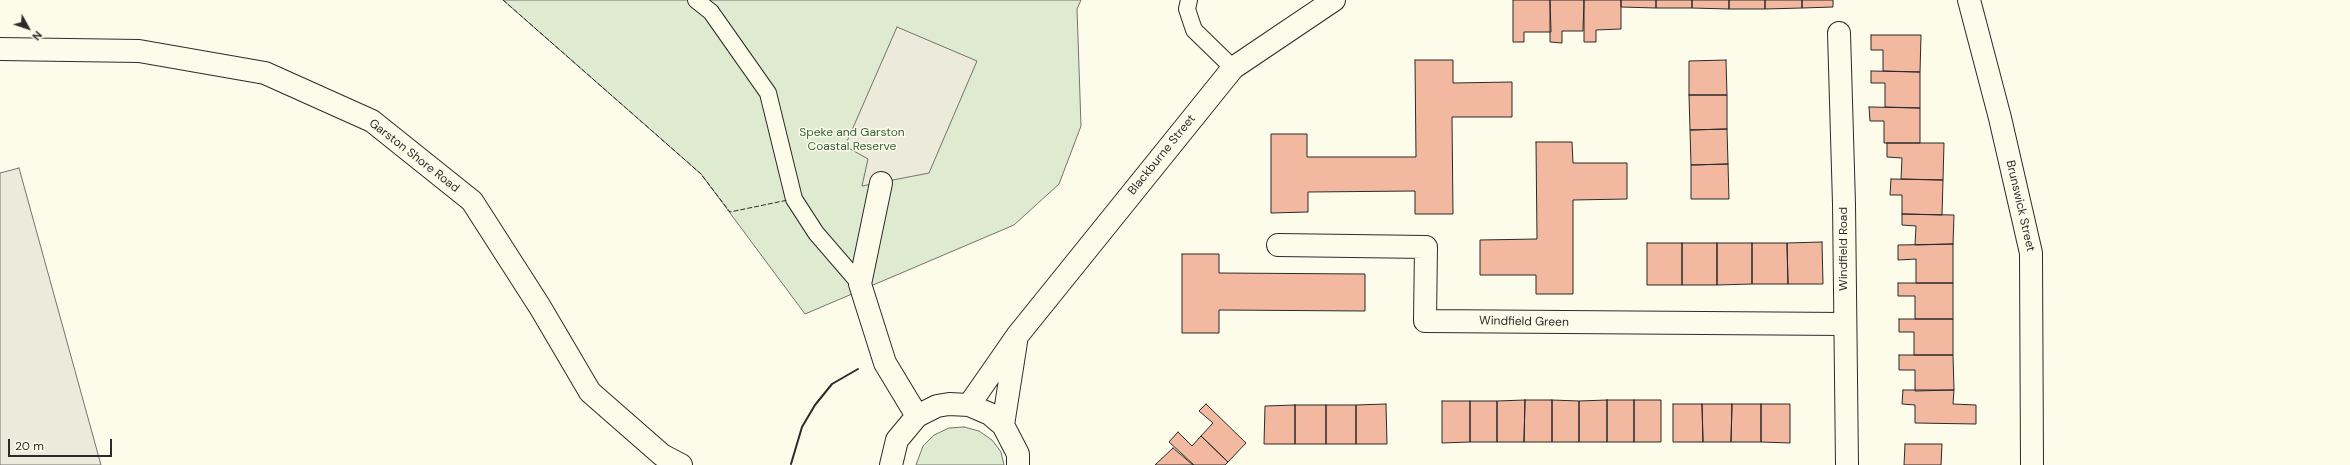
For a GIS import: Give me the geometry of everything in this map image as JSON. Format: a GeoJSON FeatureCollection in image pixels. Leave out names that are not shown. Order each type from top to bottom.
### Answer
{"type":"FeatureCollection","features":[{"type":"Feature","properties":{"kind":"street","name":"Blackburne Street"},"geometry":{"type":"LineString","coordinates":[[969,405],[1016,336],[1233,68],[1334,0]]}},
{"type":"Feature","properties":{"kind":"street","name":"Brunswick Street"},"geometry":{"type":"LineString","coordinates":[[1969,0],[2000,118],[2031,253],[2032,465]]}},
{"type":"Feature","properties":{"kind":"street","name":"Windfield Road"},"geometry":{"type":"LineString","coordinates":[[1839,33],[1844,204],[1844,324],[1848,408],[1847,465]]}},
{"type":"Feature","properties":{"kind":"street","name":"Garston Shore Road"},"geometry":{"type":"LineString","coordinates":[[0,49],[139,51],[265,73],[372,121],[472,200],[540,307],[590,392],[662,455],[681,465]]}},
{"type":"Feature","properties":{"kind":"street"},"geometry":{"type":"LineString","coordinates":[[881,183],[860,284],[885,363],[917,416]]}},
{"type":"Feature","properties":{"kind":"street","name":"Windfield Green"},"geometry":{"type":"LineString","coordinates":[[1278,245],[1426,247],[1425,321],[1844,324]]}},
{"type":"Feature","properties":{"kind":"street"},"geometry":{"type":"LineString","coordinates":[[1003,425],[1016,336]]}},
{"type":"Feature","properties":{"kind":"street"},"geometry":{"type":"LineString","coordinates":[[891,465],[897,440],[917,416],[937,406],[949,404],[969,405],[990,414],[1003,425],[1018,454],[1018,465]]}},
{"type":"Feature","properties":{"kind":"lane"},"geometry":{"type":"LineString","coordinates":[[696,0],[711,12],[768,93],[794,199],[816,232],[860,284]]}},
{"type":"Feature","properties":{"kind":"lane"},"geometry":{"type":"LineString","coordinates":[[1189,0],[1187,9],[1194,30],[1233,68]]}},
{"type":"Feature","properties":{"kind":"green space","name":"Speke and Garston Coastal Reserve"},"geometry":{"type":"Polygon","coordinates":[[[503,0],[1081,0],[1077,9],[1081,126],[1059,184],[1014,225],[805,314],[701,174],[503,0]]]}},
{"type":"Feature","properties":{"kind":"green space"},"geometry":{"type":"Polygon","coordinates":[[[964,427],[979,431],[992,440],[1001,452],[1004,465],[916,465],[923,446],[934,435],[949,428],[964,427]]]}},
{"type":"Feature","properties":{"kind":"shaded area"},"geometry":{"type":"Polygon","coordinates":[[[897,27],[977,61],[929,173],[862,186],[868,159],[845,146],[897,27]]]}},
{"type":"Feature","properties":{"kind":"shaded area"},"geometry":{"type":"Polygon","coordinates":[[[19,168],[101,465],[0,465],[0,173],[19,168]]]}},
{"type":"Feature","properties":{"kind":"building"},"geometry":{"type":"Polygon","coordinates":[[[1513,0],[1550,0],[1551,32],[1524,32],[1524,42],[1513,42],[1513,0]]]}},
{"type":"Feature","properties":{"kind":"building"},"geometry":{"type":"Polygon","coordinates":[[[1550,0],[1584,0],[1583,31],[1562,31],[1562,43],[1550,42],[1550,0]]]}},
{"type":"Feature","properties":{"kind":"building"},"geometry":{"type":"Polygon","coordinates":[[[1584,0],[1621,0],[1621,29],[1596,30],[1596,42],[1584,42],[1584,0]]]}},
{"type":"Feature","properties":{"kind":"building"},"geometry":{"type":"Polygon","coordinates":[[[1621,0],[1656,0],[1656,8],[1621,7],[1621,0]]]}},
{"type":"Feature","properties":{"kind":"building"},"geometry":{"type":"Polygon","coordinates":[[[1656,0],[1692,0],[1692,8],[1656,8],[1656,0]]]}},
{"type":"Feature","properties":{"kind":"building"},"geometry":{"type":"Polygon","coordinates":[[[1692,0],[1729,0],[1729,9],[1692,8],[1692,0]]]}},
{"type":"Feature","properties":{"kind":"building"},"geometry":{"type":"Polygon","coordinates":[[[1729,0],[1765,0],[1765,9],[1729,9],[1729,0]]]}},
{"type":"Feature","properties":{"kind":"building"},"geometry":{"type":"Polygon","coordinates":[[[1765,0],[1802,0],[1802,8],[1765,9],[1765,0]]]}},
{"type":"Feature","properties":{"kind":"building"},"geometry":{"type":"Polygon","coordinates":[[[1802,0],[1833,0],[1833,7],[1802,8],[1802,0]]]}},
{"type":"Feature","properties":{"kind":"building"},"geometry":{"type":"Polygon","coordinates":[[[1871,35],[1921,35],[1920,72],[1883,71],[1883,50],[1871,50],[1871,35]]]}},
{"type":"Feature","properties":{"kind":"building"},"geometry":{"type":"Polygon","coordinates":[[[1415,60],[1453,60],[1453,83],[1512,82],[1512,117],[1452,117],[1453,214],[1415,214],[1415,191],[1308,192],[1308,212],[1271,213],[1271,134],[1307,134],[1307,157],[1416,157],[1415,60]]]}},
{"type":"Feature","properties":{"kind":"building"},"geometry":{"type":"Polygon","coordinates":[[[1726,60],[1727,95],[1689,95],[1689,61],[1726,60]]]}},
{"type":"Feature","properties":{"kind":"building"},"geometry":{"type":"Polygon","coordinates":[[[1871,71],[1920,72],[1920,108],[1885,107],[1885,83],[1871,83],[1871,71]]]}},
{"type":"Feature","properties":{"kind":"building"},"geometry":{"type":"Polygon","coordinates":[[[1689,95],[1727,95],[1727,129],[1690,130],[1689,95]]]}},
{"type":"Feature","properties":{"kind":"building"},"geometry":{"type":"Polygon","coordinates":[[[1869,107],[1920,108],[1920,143],[1884,143],[1884,121],[1870,121],[1869,107]]]}},
{"type":"Feature","properties":{"kind":"building"},"geometry":{"type":"Polygon","coordinates":[[[1727,129],[1728,164],[1691,165],[1690,130],[1727,129]]]}},
{"type":"Feature","properties":{"kind":"building"},"geometry":{"type":"Polygon","coordinates":[[[1536,142],[1572,142],[1573,163],[1627,163],[1627,199],[1573,200],[1573,294],[1536,294],[1536,275],[1480,275],[1480,240],[1537,239],[1536,142]]]}},
{"type":"Feature","properties":{"kind":"building"},"geometry":{"type":"Polygon","coordinates":[[[1887,143],[1944,143],[1943,180],[1901,179],[1902,158],[1887,157],[1887,143]]]}},
{"type":"Feature","properties":{"kind":"building"},"geometry":{"type":"Polygon","coordinates":[[[1728,164],[1729,199],[1691,199],[1691,165],[1728,164]]]}},
{"type":"Feature","properties":{"kind":"building"},"geometry":{"type":"Polygon","coordinates":[[[1891,179],[1943,180],[1942,215],[1902,214],[1902,195],[1890,195],[1891,179]]]}},
{"type":"Feature","properties":{"kind":"building"},"geometry":{"type":"Polygon","coordinates":[[[1902,214],[1954,215],[1953,244],[1915,245],[1916,226],[1902,225],[1902,214]]]}},
{"type":"Feature","properties":{"kind":"building"},"geometry":{"type":"Polygon","coordinates":[[[1822,242],[1823,284],[1788,284],[1787,243],[1822,242]]]}},
{"type":"Feature","properties":{"kind":"building"},"geometry":{"type":"Polygon","coordinates":[[[1647,243],[1682,243],[1682,285],[1647,285],[1647,243]]]}},
{"type":"Feature","properties":{"kind":"building"},"geometry":{"type":"Polygon","coordinates":[[[1682,243],[1717,243],[1717,285],[1682,285],[1682,243]]]}},
{"type":"Feature","properties":{"kind":"building"},"geometry":{"type":"Polygon","coordinates":[[[1717,243],[1752,243],[1752,284],[1717,285],[1717,243]]]}},
{"type":"Feature","properties":{"kind":"building"},"geometry":{"type":"Polygon","coordinates":[[[1752,243],[1787,243],[1788,284],[1752,284],[1752,243]]]}},
{"type":"Feature","properties":{"kind":"building"},"geometry":{"type":"Polygon","coordinates":[[[1953,244],[1953,283],[1916,283],[1916,259],[1898,260],[1898,245],[1953,244]]]}},
{"type":"Feature","properties":{"kind":"building"},"geometry":{"type":"Polygon","coordinates":[[[1182,254],[1219,254],[1219,273],[1365,274],[1365,311],[1219,310],[1219,333],[1182,333],[1182,254]]]}},
{"type":"Feature","properties":{"kind":"building"},"geometry":{"type":"Polygon","coordinates":[[[1898,283],[1953,283],[1953,319],[1915,319],[1915,296],[1898,296],[1898,283]]]}},
{"type":"Feature","properties":{"kind":"building"},"geometry":{"type":"Polygon","coordinates":[[[1899,319],[1953,319],[1953,355],[1914,355],[1914,332],[1899,332],[1899,319]]]}},
{"type":"Feature","properties":{"kind":"building"},"geometry":{"type":"Polygon","coordinates":[[[1899,355],[1953,355],[1954,390],[1915,391],[1915,370],[1899,370],[1899,355]]]}},
{"type":"Feature","properties":{"kind":"building"},"geometry":{"type":"Polygon","coordinates":[[[1903,390],[1954,390],[1953,404],[1976,405],[1976,424],[1915,423],[1915,405],[1902,404],[1903,390]]]}},
{"type":"Feature","properties":{"kind":"building"},"geometry":{"type":"Polygon","coordinates":[[[1525,400],[1524,442],[1497,442],[1497,401],[1525,400]]]}},
{"type":"Feature","properties":{"kind":"building"},"geometry":{"type":"Polygon","coordinates":[[[1525,400],[1552,400],[1552,442],[1524,442],[1525,400]]]}},
{"type":"Feature","properties":{"kind":"building"},"geometry":{"type":"Polygon","coordinates":[[[1552,400],[1579,401],[1579,442],[1552,442],[1552,400]]]}},
{"type":"Feature","properties":{"kind":"building"},"geometry":{"type":"Polygon","coordinates":[[[1607,400],[1607,442],[1579,442],[1579,401],[1607,400]]]}},
{"type":"Feature","properties":{"kind":"building"},"geometry":{"type":"Polygon","coordinates":[[[1607,400],[1634,400],[1634,442],[1607,442],[1607,400]]]}},
{"type":"Feature","properties":{"kind":"building"},"geometry":{"type":"Polygon","coordinates":[[[1634,400],[1661,400],[1661,442],[1634,442],[1634,400]]]}},
{"type":"Feature","properties":{"kind":"building"},"geometry":{"type":"Polygon","coordinates":[[[1442,401],[1470,401],[1470,442],[1442,443],[1442,401]]]}},
{"type":"Feature","properties":{"kind":"building"},"geometry":{"type":"Polygon","coordinates":[[[1470,401],[1497,401],[1497,442],[1470,442],[1470,401]]]}},
{"type":"Feature","properties":{"kind":"building"},"geometry":{"type":"Polygon","coordinates":[[[1206,404],[1246,443],[1228,462],[1201,436],[1213,423],[1199,411],[1206,404]]]}},
{"type":"Feature","properties":{"kind":"building"},"geometry":{"type":"Polygon","coordinates":[[[1386,404],[1387,444],[1356,444],[1356,405],[1386,404]]]}},
{"type":"Feature","properties":{"kind":"building"},"geometry":{"type":"Polygon","coordinates":[[[1673,404],[1702,404],[1703,442],[1673,442],[1673,404]]]}},
{"type":"Feature","properties":{"kind":"building"},"geometry":{"type":"Polygon","coordinates":[[[1702,404],[1732,404],[1731,442],[1703,442],[1702,404]]]}},
{"type":"Feature","properties":{"kind":"building"},"geometry":{"type":"Polygon","coordinates":[[[1732,404],[1761,404],[1761,442],[1731,442],[1732,404]]]}},
{"type":"Feature","properties":{"kind":"building"},"geometry":{"type":"Polygon","coordinates":[[[1761,404],[1790,404],[1790,443],[1761,442],[1761,404]]]}},
{"type":"Feature","properties":{"kind":"building"},"geometry":{"type":"Polygon","coordinates":[[[1295,405],[1326,405],[1326,444],[1295,444],[1295,405]]]}},
{"type":"Feature","properties":{"kind":"building"},"geometry":{"type":"Polygon","coordinates":[[[1295,405],[1295,444],[1264,444],[1265,406],[1295,405]]]}},
{"type":"Feature","properties":{"kind":"building"},"geometry":{"type":"Polygon","coordinates":[[[1326,405],[1356,405],[1356,444],[1326,444],[1326,405]]]}},
{"type":"Feature","properties":{"kind":"building"},"geometry":{"type":"Polygon","coordinates":[[[1178,432],[1192,446],[1201,436],[1228,462],[1225,465],[1194,465],[1169,442],[1178,432]]]}},
{"type":"Feature","properties":{"kind":"building"},"geometry":{"type":"Polygon","coordinates":[[[1905,444],[1942,444],[1941,465],[1904,465],[1905,444]]]}},
{"type":"Feature","properties":{"kind":"building"},"geometry":{"type":"Polygon","coordinates":[[[1173,448],[1193,465],[1155,465],[1173,448]]]}},
{"type":"Feature","properties":{"kind":"fence"},"geometry":{"type":"LineString","coordinates":[[503,0],[701,174],[730,212],[788,200]]}},
{"type":"Feature","properties":{"kind":"wall"},"geometry":{"type":"LineString","coordinates":[[791,464],[802,427],[815,405],[832,384],[858,369]]}}]}
